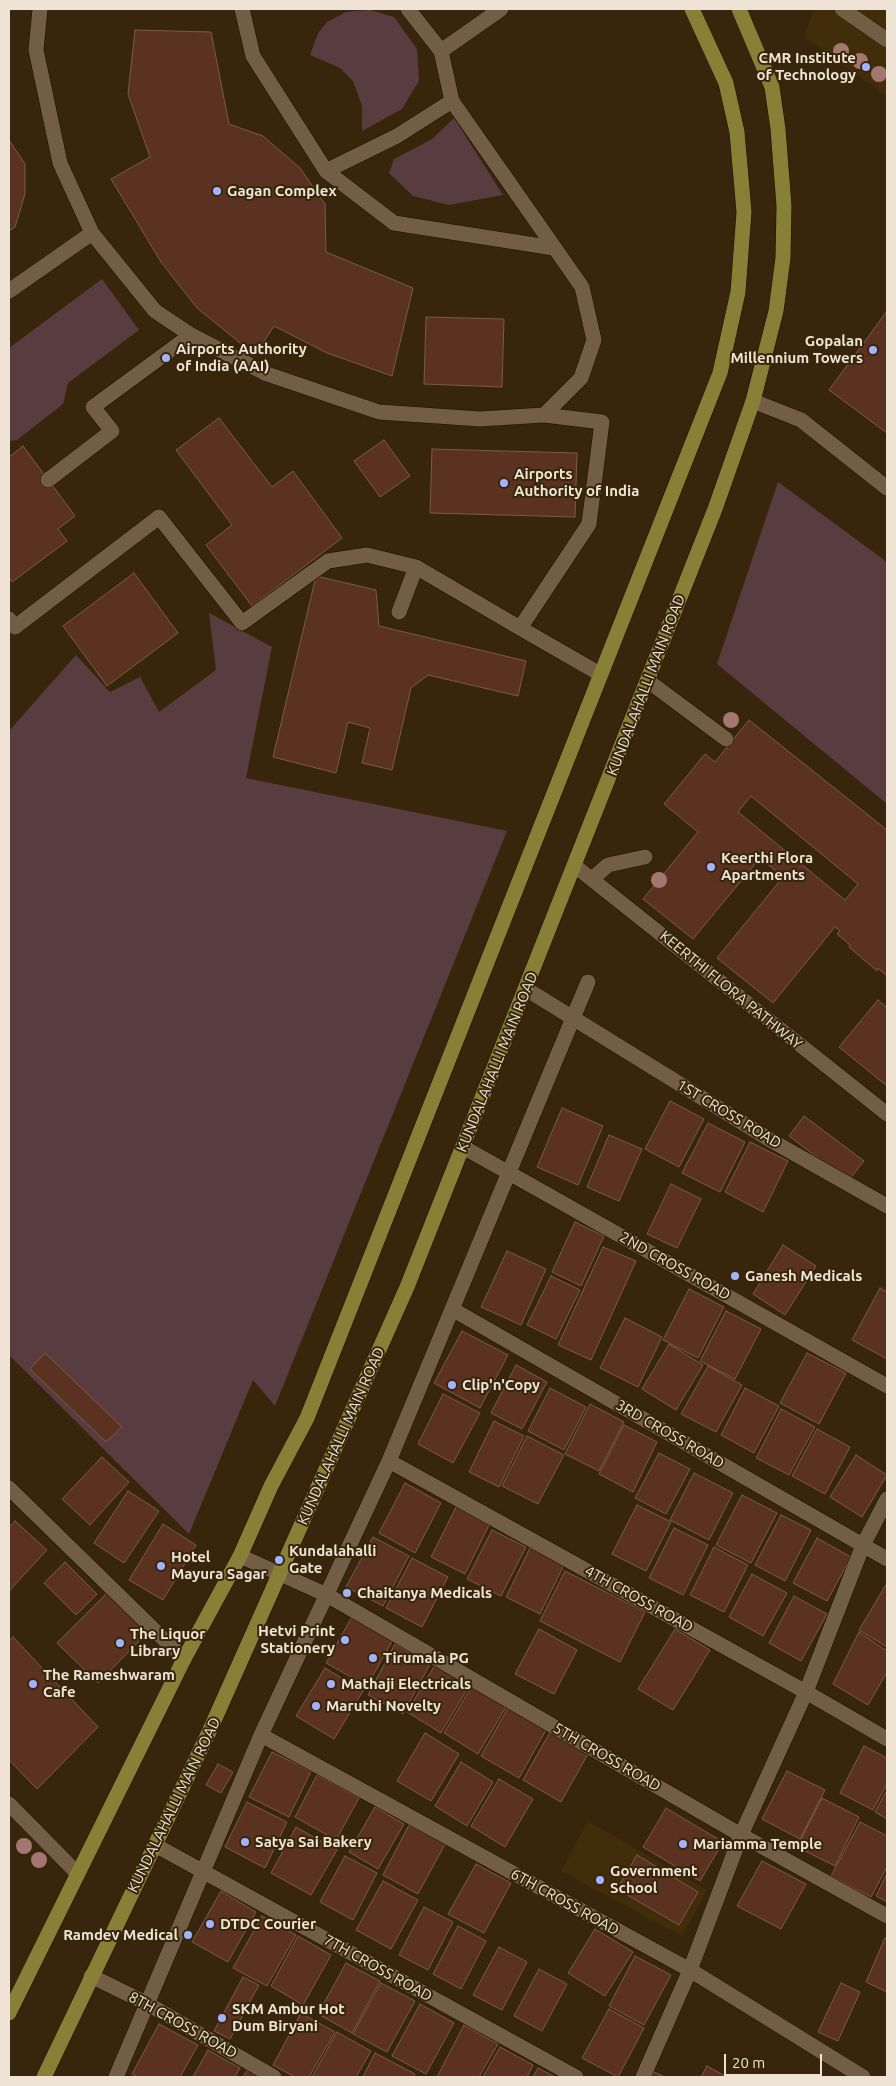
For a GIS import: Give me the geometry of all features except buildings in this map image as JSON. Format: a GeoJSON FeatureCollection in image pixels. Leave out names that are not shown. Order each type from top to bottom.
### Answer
{"type":"FeatureCollection","features":[{"type":"Feature","properties":{"kind":"main road"},"geometry":{"type":"LineString","coordinates":[[11,2004],[184,1659],[240,1556],[271,1486],[307,1418],[720,373],[738,292],[744,212],[737,132],[726,83],[692,9]]}},
{"type":"Feature","properties":{"kind":"main road","name":"KUNDALAHALLI MAIN ROAD"},"geometry":{"type":"LineString","coordinates":[[44,2077],[209,1732],[407,1287],[648,682],[715,509],[753,401],[776,311],[783,258],[784,206],[778,129],[772,88],[738,9]]}},
{"type":"Feature","properties":{"kind":"street"},"geometry":{"type":"LineString","coordinates":[[40,9],[36,50],[60,163],[92,233],[155,311],[191,335],[267,374],[380,412],[480,420],[544,415],[602,422],[590,524],[520,628]]}},
{"type":"Feature","properties":{"kind":"street"},"geometry":{"type":"LineString","coordinates":[[242,9],[253,56],[326,171],[394,223],[554,248]]}},
{"type":"Feature","properties":{"kind":"street"},"geometry":{"type":"LineString","coordinates":[[408,9],[442,51],[452,101],[582,287],[594,340],[581,378],[544,415]]}},
{"type":"Feature","properties":{"kind":"street"},"geometry":{"type":"LineString","coordinates":[[442,51],[501,9]]}},
{"type":"Feature","properties":{"kind":"street"},"geometry":{"type":"LineString","coordinates":[[842,9],[887,40]]}},
{"type":"Feature","properties":{"kind":"street"},"geometry":{"type":"LineString","coordinates":[[326,171],[397,136],[452,101]]}},
{"type":"Feature","properties":{"kind":"street"},"geometry":{"type":"LineString","coordinates":[[9,291],[92,233]]}},
{"type":"Feature","properties":{"kind":"street"},"geometry":{"type":"LineString","coordinates":[[48,480],[112,431],[93,407],[191,335]]}},
{"type":"Feature","properties":{"kind":"street"},"geometry":{"type":"LineString","coordinates":[[753,401],[801,420],[887,488]]}},
{"type":"Feature","properties":{"kind":"street"},"geometry":{"type":"LineString","coordinates":[[9,619],[15,627],[159,517],[242,624],[328,561],[367,555],[416,567],[600,674]]}},
{"type":"Feature","properties":{"kind":"street"},"geometry":{"type":"LineString","coordinates":[[399,612],[416,567]]}},
{"type":"Feature","properties":{"kind":"street"},"geometry":{"type":"LineString","coordinates":[[648,682],[726,739]]}},
{"type":"Feature","properties":{"kind":"street"},"geometry":{"type":"LineString","coordinates":[[592,879],[608,865],[645,857]]}},
{"type":"Feature","properties":{"kind":"street","name":"KEERTHI FLORA PATHWAY"},"geometry":{"type":"LineString","coordinates":[[575,866],[887,1114]]}},
{"type":"Feature","properties":{"kind":"street"},"geometry":{"type":"LineString","coordinates":[[116,2077],[261,1735],[389,1461],[588,982]]}},
{"type":"Feature","properties":{"kind":"street","name":"1ST CROSS ROAD"},"geometry":{"type":"LineString","coordinates":[[526,989],[573,1020],[772,1141],[887,1206]]}},
{"type":"Feature","properties":{"kind":"street","name":"2ND CROSS ROAD"},"geometry":{"type":"LineString","coordinates":[[463,1147],[887,1386]]}},
{"type":"Feature","properties":{"kind":"street","name":"3RD CROSS ROAD"},"geometry":{"type":"LineString","coordinates":[[452,1309],[887,1559]]}},
{"type":"Feature","properties":{"kind":"street","name":"4TH CROSS ROAD"},"geometry":{"type":"LineString","coordinates":[[389,1461],[806,1692],[887,1739]]}},
{"type":"Feature","properties":{"kind":"street"},"geometry":{"type":"LineString","coordinates":[[9,1488],[184,1659]]}},
{"type":"Feature","properties":{"kind":"street"},"geometry":{"type":"LineString","coordinates":[[643,2077],[690,1970],[741,1835],[806,1692],[863,1545],[887,1499]]}},
{"type":"Feature","properties":{"kind":"street","name":"5TH CROSS ROAD"},"geometry":{"type":"LineString","coordinates":[[240,1556],[280,1576],[327,1595],[741,1835],[887,1916]]}},
{"type":"Feature","properties":{"kind":"street","name":"6TH CROSS ROAD"},"geometry":{"type":"LineString","coordinates":[[261,1735],[690,1970],[863,2077]]}},
{"type":"Feature","properties":{"kind":"street"},"geometry":{"type":"LineString","coordinates":[[9,1804],[77,1873]]}},
{"type":"Feature","properties":{"kind":"street","name":"7TH CROSS ROAD"},"geometry":{"type":"LineString","coordinates":[[154,1845],[576,2077]]}},
{"type":"Feature","properties":{"kind":"street","name":"8TH CROSS ROAD"},"geometry":{"type":"LineString","coordinates":[[91,1976],[148,2004],[274,2077]]}},
{"type":"Feature","properties":{"kind":"shaded area","name":"CMR Institute of Technology"},"geometry":{"type":"Polygon","coordinates":[[[814,9],[887,9],[887,97],[804,36],[814,9]]]}},
{"type":"Feature","properties":{"kind":"shaded area"},"geometry":{"type":"Polygon","coordinates":[[[370,10],[394,17],[417,49],[419,81],[402,109],[362,131],[362,106],[353,81],[340,68],[310,55],[318,33],[327,22],[346,12],[370,10]]]}},
{"type":"Feature","properties":{"kind":"shaded area"},"geometry":{"type":"Polygon","coordinates":[[[454,118],[503,195],[449,205],[413,196],[389,173],[394,159],[432,139],[454,118]]]}},
{"type":"Feature","properties":{"kind":"shaded area"},"geometry":{"type":"Polygon","coordinates":[[[102,279],[139,330],[68,383],[63,404],[17,440],[9,441],[9,348],[102,279]]]}},
{"type":"Feature","properties":{"kind":"shaded area"},"geometry":{"type":"Polygon","coordinates":[[[778,482],[887,562],[887,804],[717,664],[778,482]]]}},
{"type":"Feature","properties":{"kind":"shaded area"},"geometry":{"type":"Polygon","coordinates":[[[209,613],[272,647],[246,778],[507,831],[275,1406],[253,1380],[189,1534],[9,1355],[9,731],[76,655],[110,692],[140,677],[159,712],[216,670],[209,613]]]}},
{"type":"Feature","properties":{"kind":"shaded area","name":"Government School"},"geometry":{"type":"Polygon","coordinates":[[[588,1821],[707,1890],[682,1936],[561,1871],[588,1821]],[[637,1855],[618,1889],[679,1925],[698,1892],[637,1855]]]}},
{"type":"Feature","properties":{"kind":"place","name":"CMR Institute of Technology"},"geometry":{"type":"Point","coordinates":[866,67]}},
{"type":"Feature","properties":{"kind":"place","name":"Gagan Complex"},"geometry":{"type":"Point","coordinates":[217,191]}},
{"type":"Feature","properties":{"kind":"place","name":"Gopalan Millennium Towers"},"geometry":{"type":"Point","coordinates":[873,350]}},
{"type":"Feature","properties":{"kind":"place","name":"Airports Authority of India (AAI)"},"geometry":{"type":"Point","coordinates":[166,358]}},
{"type":"Feature","properties":{"kind":"place","name":"Airports Authority of India"},"geometry":{"type":"Point","coordinates":[504,483]}},
{"type":"Feature","properties":{"kind":"place","name":"Keerthi Flora Apartments"},"geometry":{"type":"Point","coordinates":[711,867]}},
{"type":"Feature","properties":{"kind":"place","name":"Ganesh Medicals"},"geometry":{"type":"Point","coordinates":[735,1276]}},
{"type":"Feature","properties":{"kind":"place","name":"Clip'n'Copy"},"geometry":{"type":"Point","coordinates":[452,1385]}},
{"type":"Feature","properties":{"kind":"place","name":"Kundalahalli Gate"},"geometry":{"type":"Point","coordinates":[279,1560]}},
{"type":"Feature","properties":{"kind":"place","name":"Hotel Mayura Sagar"},"geometry":{"type":"Point","coordinates":[161,1566]}},
{"type":"Feature","properties":{"kind":"place","name":"Chaitanya Medicals"},"geometry":{"type":"Point","coordinates":[347,1593]}},
{"type":"Feature","properties":{"kind":"place","name":"Hetvi Print Stationery"},"geometry":{"type":"Point","coordinates":[345,1640]}},
{"type":"Feature","properties":{"kind":"place","name":"The Liquor Library"},"geometry":{"type":"Point","coordinates":[120,1643]}},
{"type":"Feature","properties":{"kind":"place","name":"Tirumala PG"},"geometry":{"type":"Point","coordinates":[373,1658]}},
{"type":"Feature","properties":{"kind":"place","name":"The Rameshwaram Cafe"},"geometry":{"type":"Point","coordinates":[33,1684]}},
{"type":"Feature","properties":{"kind":"place","name":"Mathaji Electricals"},"geometry":{"type":"Point","coordinates":[331,1684]}},
{"type":"Feature","properties":{"kind":"place","name":"Maruthi Novelty"},"geometry":{"type":"Point","coordinates":[316,1706]}},
{"type":"Feature","properties":{"kind":"place","name":"Satya Sai Bakery"},"geometry":{"type":"Point","coordinates":[245,1842]}},
{"type":"Feature","properties":{"kind":"place","name":"Mariamma Temple"},"geometry":{"type":"Point","coordinates":[683,1844]}},
{"type":"Feature","properties":{"kind":"place","name":"Government School"},"geometry":{"type":"Point","coordinates":[600,1880]}},
{"type":"Feature","properties":{"kind":"place","name":"DTDC Courier"},"geometry":{"type":"Point","coordinates":[210,1924]}},
{"type":"Feature","properties":{"kind":"place","name":"Ramdev Medical"},"geometry":{"type":"Point","coordinates":[188,1935]}},
{"type":"Feature","properties":{"kind":"place","name":"SKM Ambur Hot Dum Biryani"},"geometry":{"type":"Point","coordinates":[222,2018]}}]}
